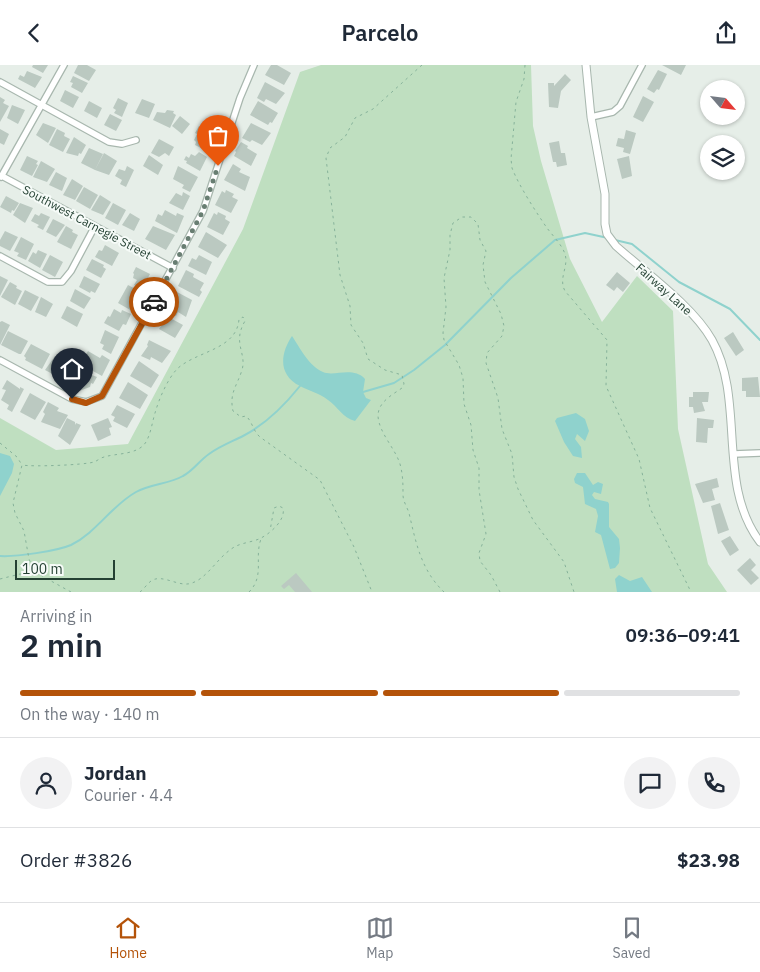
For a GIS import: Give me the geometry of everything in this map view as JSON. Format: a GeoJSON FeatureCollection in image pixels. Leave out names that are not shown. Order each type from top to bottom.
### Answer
{"type":"FeatureCollection","features":[{"type":"Feature","properties":{"kind":"street"},"geometry":{"type":"LineString","coordinates":[[1,177],[64,65]]}},
{"type":"Feature","properties":{"kind":"street"},"geometry":{"type":"LineString","coordinates":[[0,360],[72,399],[86,403],[102,396],[203,211],[240,98],[254,65]]}},
{"type":"Feature","properties":{"kind":"street","name":"Fairway Lane"},"geometry":{"type":"LineString","coordinates":[[586,65],[591,117],[606,194],[605,224],[608,234],[616,246],[690,311],[712,339],[724,372],[741,501],[754,534],[760,542]]}},
{"type":"Feature","properties":{"kind":"street"},"geometry":{"type":"LineString","coordinates":[[591,117],[613,112],[620,106],[642,65]]}},
{"type":"Feature","properties":{"kind":"street"},"geometry":{"type":"LineString","coordinates":[[0,82],[109,142],[122,145],[136,140]]}},
{"type":"Feature","properties":{"kind":"street","name":"Southwest Carnegie Street"},"geometry":{"type":"LineString","coordinates":[[1,177],[173,268]]}},
{"type":"Feature","properties":{"kind":"street"},"geometry":{"type":"LineString","coordinates":[[0,256],[48,282],[62,282],[71,271],[95,226]]}},
{"type":"Feature","properties":{"kind":"street"},"geometry":{"type":"LineString","coordinates":[[734,455],[760,453]]}},
{"type":"Feature","properties":{"kind":"path"},"geometry":{"type":"LineString","coordinates":[[422,65],[373,109],[355,118],[345,137],[330,149],[326,158],[338,266],[350,306],[351,325],[363,343],[368,359],[385,370],[402,375],[404,379],[402,388],[383,403],[378,416],[380,426],[397,454],[404,479],[403,496],[423,565],[430,577],[444,592]]}},
{"type":"Feature","properties":{"kind":"path"},"geometry":{"type":"LineString","coordinates":[[526,65],[524,79],[516,102],[510,159],[512,168],[546,226],[564,251],[566,261],[562,285],[565,291],[607,340],[606,386],[609,395],[639,459],[650,508],[691,592]]}},
{"type":"Feature","properties":{"kind":"path"},"geometry":{"type":"LineString","coordinates":[[500,592],[492,575],[480,561],[479,553],[486,535],[479,490],[479,468],[473,450],[471,425],[464,404],[463,378],[459,365],[444,340],[443,333],[446,307],[444,278],[450,250],[450,235],[454,223],[462,217],[471,217],[478,224],[480,239],[486,251],[483,274],[504,325],[502,336],[487,353],[486,363],[498,398],[502,429],[512,454],[518,489],[533,520],[564,562],[574,592]]}},
{"type":"Feature","properties":{"kind":"path"},"geometry":{"type":"LineString","coordinates":[[22,465],[93,463],[102,457],[127,453],[139,448],[147,441],[155,413],[175,371],[190,358],[226,342],[238,328],[239,319],[243,317],[245,321],[239,334],[238,342],[242,369],[231,393],[233,411],[241,417],[246,416],[249,419],[254,433],[320,480],[354,547],[372,592]]}},
{"type":"Feature","properties":{"kind":"path"},"geometry":{"type":"LineString","coordinates":[[0,443],[17,457],[22,465],[13,503],[15,513],[24,531],[29,559],[33,568],[40,575],[71,592]]}},
{"type":"Feature","properties":{"kind":"path"},"geometry":{"type":"LineString","coordinates":[[140,592],[151,581],[158,578],[182,585],[198,580],[228,550],[261,538],[270,531],[282,519],[283,507],[274,507],[270,531]]}},
{"type":"Feature","properties":{"kind":"path"},"geometry":{"type":"LineString","coordinates":[[249,592],[257,583],[259,575],[257,549],[261,538]]}},
{"type":"Feature","properties":{"kind":"path"},"geometry":{"type":"LineString","coordinates":[[0,579],[20,575],[40,575]]}},
{"type":"Feature","properties":{"kind":"green space"},"geometry":{"type":"Polygon","coordinates":[[[321,65],[531,65],[533,126],[541,161],[570,259],[602,322],[637,276],[673,311],[678,429],[708,564],[727,592],[0,592],[0,418],[56,450],[128,444],[243,229],[300,72],[321,65]]]}},
{"type":"Feature","properties":{"kind":"water"},"geometry":{"type":"Polygon","coordinates":[[[292,336],[313,366],[323,372],[355,373],[365,379],[363,392],[366,398],[371,400],[355,421],[347,417],[325,398],[300,386],[288,376],[283,364],[283,357],[292,336]]]}},
{"type":"Feature","properties":{"kind":"water"},"geometry":{"type":"Polygon","coordinates":[[[576,413],[585,419],[589,431],[585,441],[577,434],[575,439],[581,447],[582,458],[573,456],[564,442],[555,421],[557,418],[576,413]]]}},
{"type":"Feature","properties":{"kind":"water"},"geometry":{"type":"Polygon","coordinates":[[[0,453],[10,456],[14,464],[12,473],[0,496],[0,453]]]}},
{"type":"Feature","properties":{"kind":"water"},"geometry":{"type":"Polygon","coordinates":[[[577,473],[585,473],[593,485],[598,482],[603,484],[601,494],[594,492],[592,495],[595,499],[608,502],[609,504],[609,527],[619,539],[620,548],[619,563],[615,568],[610,569],[601,535],[595,532],[598,516],[596,509],[585,504],[583,487],[575,483],[574,479],[577,473]]]}},
{"type":"Feature","properties":{"kind":"water"},"geometry":{"type":"Polygon","coordinates":[[[619,575],[630,581],[642,577],[652,592],[617,592],[615,579],[619,575]]]}},
{"type":"Feature","properties":{"kind":"building"},"geometry":{"type":"Polygon","coordinates":[[[33,65],[48,65],[43,73],[32,67],[33,65]]]}},
{"type":"Feature","properties":{"kind":"building"},"geometry":{"type":"Polygon","coordinates":[[[78,65],[87,65],[96,70],[89,81],[74,73],[78,65]]]}},
{"type":"Feature","properties":{"kind":"building"},"geometry":{"type":"Polygon","coordinates":[[[271,65],[277,65],[291,73],[284,85],[265,75],[271,65]]]}},
{"type":"Feature","properties":{"kind":"building"},"geometry":{"type":"Polygon","coordinates":[[[662,65],[686,65],[681,75],[662,65]]]}},
{"type":"Feature","properties":{"kind":"building"},"geometry":{"type":"Polygon","coordinates":[[[658,70],[667,74],[659,90],[657,89],[654,93],[647,89],[658,70]]]}},
{"type":"Feature","properties":{"kind":"building"},"geometry":{"type":"Polygon","coordinates":[[[27,71],[42,77],[35,88],[18,79],[20,75],[24,77],[27,71]]]}},
{"type":"Feature","properties":{"kind":"building"},"geometry":{"type":"Polygon","coordinates":[[[565,74],[571,80],[561,91],[558,108],[549,107],[548,83],[554,83],[554,86],[565,74]]]}},
{"type":"Feature","properties":{"kind":"building"},"geometry":{"type":"Polygon","coordinates":[[[73,76],[88,83],[82,93],[71,87],[73,83],[70,82],[73,76]]]}},
{"type":"Feature","properties":{"kind":"building"},"geometry":{"type":"Polygon","coordinates":[[[265,82],[285,93],[276,104],[266,99],[264,102],[257,98],[265,82]]]}},
{"type":"Feature","properties":{"kind":"building"},"geometry":{"type":"Polygon","coordinates":[[[65,90],[79,97],[73,108],[60,101],[65,90]]]}},
{"type":"Feature","properties":{"kind":"building"},"geometry":{"type":"Polygon","coordinates":[[[643,96],[654,102],[643,122],[633,117],[643,96]]]}},
{"type":"Feature","properties":{"kind":"building"},"geometry":{"type":"Polygon","coordinates":[[[0,97],[5,100],[3,103],[9,106],[0,122],[0,97]]]}},
{"type":"Feature","properties":{"kind":"building"},"geometry":{"type":"Polygon","coordinates":[[[118,98],[128,103],[122,117],[114,113],[116,110],[113,108],[118,98]]]}},
{"type":"Feature","properties":{"kind":"building"},"geometry":{"type":"Polygon","coordinates":[[[142,99],[155,104],[149,118],[135,113],[142,99]]]}},
{"type":"Feature","properties":{"kind":"building"},"geometry":{"type":"Polygon","coordinates":[[[89,101],[102,108],[97,118],[84,111],[89,101]]]}},
{"type":"Feature","properties":{"kind":"building"},"geometry":{"type":"Polygon","coordinates":[[[258,101],[278,113],[272,123],[270,122],[268,125],[250,115],[258,101]]]}},
{"type":"Feature","properties":{"kind":"building"},"geometry":{"type":"Polygon","coordinates":[[[12,105],[25,110],[18,124],[7,118],[12,105]]]}},
{"type":"Feature","properties":{"kind":"building"},"geometry":{"type":"Polygon","coordinates":[[[167,110],[174,111],[173,113],[176,115],[170,128],[153,120],[157,112],[165,113],[167,110]]]}},
{"type":"Feature","properties":{"kind":"building"},"geometry":{"type":"Polygon","coordinates":[[[110,114],[122,120],[116,131],[104,125],[110,114]]]}},
{"type":"Feature","properties":{"kind":"building"},"geometry":{"type":"Polygon","coordinates":[[[180,116],[190,124],[182,134],[172,126],[180,116]]]}},
{"type":"Feature","properties":{"kind":"building"},"geometry":{"type":"Polygon","coordinates":[[[43,123],[56,128],[48,143],[36,135],[43,123]]]}},
{"type":"Feature","properties":{"kind":"building"},"geometry":{"type":"Polygon","coordinates":[[[251,123],[271,133],[262,145],[242,138],[251,123]]]}},
{"type":"Feature","properties":{"kind":"building"},"geometry":{"type":"Polygon","coordinates":[[[199,126],[214,134],[205,150],[195,145],[196,142],[194,140],[197,134],[195,133],[199,126]]]}},
{"type":"Feature","properties":{"kind":"building"},"geometry":{"type":"Polygon","coordinates":[[[0,129],[9,134],[4,145],[0,143],[0,129]]]}},
{"type":"Feature","properties":{"kind":"building"},"geometry":{"type":"Polygon","coordinates":[[[57,129],[65,133],[64,136],[70,139],[63,152],[49,145],[57,129]]]}},
{"type":"Feature","properties":{"kind":"building"},"geometry":{"type":"Polygon","coordinates":[[[626,130],[636,133],[630,154],[623,152],[624,148],[616,146],[618,138],[624,139],[626,130]]]}},
{"type":"Feature","properties":{"kind":"building"},"geometry":{"type":"Polygon","coordinates":[[[74,137],[86,145],[78,156],[66,153],[74,137]]]}},
{"type":"Feature","properties":{"kind":"building"},"geometry":{"type":"Polygon","coordinates":[[[159,139],[174,147],[169,156],[165,153],[159,157],[151,153],[159,139]]]}},
{"type":"Feature","properties":{"kind":"building"},"geometry":{"type":"Polygon","coordinates":[[[559,141],[561,153],[565,153],[567,165],[557,167],[556,162],[553,162],[549,143],[559,141]]]}},
{"type":"Feature","properties":{"kind":"building"},"geometry":{"type":"Polygon","coordinates":[[[241,142],[257,154],[251,166],[234,156],[241,142]]]}},
{"type":"Feature","properties":{"kind":"building"},"geometry":{"type":"Polygon","coordinates":[[[89,148],[103,154],[95,170],[81,163],[89,148]]]}},
{"type":"Feature","properties":{"kind":"building"},"geometry":{"type":"Polygon","coordinates":[[[199,152],[207,157],[200,171],[184,160],[186,156],[189,158],[191,154],[195,156],[199,152]]]}},
{"type":"Feature","properties":{"kind":"building"},"geometry":{"type":"Polygon","coordinates":[[[104,153],[117,161],[109,175],[95,170],[104,153]]]}},
{"type":"Feature","properties":{"kind":"building"},"geometry":{"type":"Polygon","coordinates":[[[149,155],[163,165],[158,175],[143,166],[149,155]]]}},
{"type":"Feature","properties":{"kind":"building"},"geometry":{"type":"Polygon","coordinates":[[[27,156],[38,161],[32,176],[20,170],[27,156]]]}},
{"type":"Feature","properties":{"kind":"building"},"geometry":{"type":"Polygon","coordinates":[[[629,156],[632,176],[622,179],[617,159],[629,156]]]}},
{"type":"Feature","properties":{"kind":"building"},"geometry":{"type":"Polygon","coordinates":[[[41,161],[55,169],[47,182],[33,177],[41,161]]]}},
{"type":"Feature","properties":{"kind":"building"},"geometry":{"type":"Polygon","coordinates":[[[233,164],[241,169],[239,172],[250,177],[245,191],[224,180],[233,164]]]}},
{"type":"Feature","properties":{"kind":"building"},"geometry":{"type":"Polygon","coordinates":[[[127,166],[134,170],[126,187],[120,184],[122,180],[115,176],[119,169],[125,171],[127,166]]]}},
{"type":"Feature","properties":{"kind":"building"},"geometry":{"type":"Polygon","coordinates":[[[178,166],[198,177],[190,192],[182,188],[184,185],[173,179],[178,166]]]}},
{"type":"Feature","properties":{"kind":"building"},"geometry":{"type":"Polygon","coordinates":[[[56,172],[67,178],[62,191],[49,185],[56,172]]]}},
{"type":"Feature","properties":{"kind":"building"},"geometry":{"type":"Polygon","coordinates":[[[72,179],[83,186],[75,200],[63,195],[72,179]]]}},
{"type":"Feature","properties":{"kind":"building"},"geometry":{"type":"Polygon","coordinates":[[[84,187],[98,195],[90,209],[76,201],[84,187]]]}},
{"type":"Feature","properties":{"kind":"building"},"geometry":{"type":"Polygon","coordinates":[[[226,190],[234,194],[232,197],[238,200],[231,213],[215,205],[222,191],[225,193],[226,190]]]}},
{"type":"Feature","properties":{"kind":"building"},"geometry":{"type":"Polygon","coordinates":[[[183,192],[190,196],[183,210],[169,203],[176,193],[182,196],[183,192]]]}},
{"type":"Feature","properties":{"kind":"building"},"geometry":{"type":"Polygon","coordinates":[[[100,195],[111,202],[103,215],[91,210],[100,195]]]}},
{"type":"Feature","properties":{"kind":"building"},"geometry":{"type":"Polygon","coordinates":[[[6,196],[19,203],[11,213],[0,207],[6,196]]]}},
{"type":"Feature","properties":{"kind":"building"},"geometry":{"type":"Polygon","coordinates":[[[20,203],[33,208],[25,223],[13,215],[20,203]]]}},
{"type":"Feature","properties":{"kind":"building"},"geometry":{"type":"Polygon","coordinates":[[[113,203],[126,210],[118,225],[105,218],[113,203]]]}},
{"type":"Feature","properties":{"kind":"building"},"geometry":{"type":"Polygon","coordinates":[[[165,210],[176,216],[177,213],[184,216],[177,233],[155,221],[158,214],[162,216],[165,210]]]}},
{"type":"Feature","properties":{"kind":"building"},"geometry":{"type":"Polygon","coordinates":[[[218,212],[226,216],[225,219],[230,222],[223,235],[207,227],[214,213],[217,215],[218,212]]]}},
{"type":"Feature","properties":{"kind":"building"},"geometry":{"type":"Polygon","coordinates":[[[41,213],[50,217],[43,230],[37,227],[39,225],[31,221],[35,214],[39,216],[41,213]]]}},
{"type":"Feature","properties":{"kind":"building"},"geometry":{"type":"Polygon","coordinates":[[[130,213],[140,219],[134,231],[122,225],[130,213]]]}},
{"type":"Feature","properties":{"kind":"building"},"geometry":{"type":"Polygon","coordinates":[[[53,219],[65,225],[56,237],[46,232],[53,219]]]}},
{"type":"Feature","properties":{"kind":"building"},"geometry":{"type":"Polygon","coordinates":[[[66,226],[78,235],[71,249],[57,242],[66,226]]]}},
{"type":"Feature","properties":{"kind":"building"},"geometry":{"type":"Polygon","coordinates":[[[153,226],[175,235],[166,250],[145,239],[153,226]]]}},
{"type":"Feature","properties":{"kind":"building"},"geometry":{"type":"Polygon","coordinates":[[[5,231],[18,237],[10,251],[0,246],[0,240],[5,231]]]}},
{"type":"Feature","properties":{"kind":"building"},"geometry":{"type":"Polygon","coordinates":[[[206,232],[227,245],[218,258],[198,247],[206,232]]]}},
{"type":"Feature","properties":{"kind":"building"},"geometry":{"type":"Polygon","coordinates":[[[21,237],[34,244],[26,260],[17,256],[19,253],[14,251],[21,237]]]}},
{"type":"Feature","properties":{"kind":"building"},"geometry":{"type":"Polygon","coordinates":[[[105,245],[119,253],[112,266],[95,257],[99,250],[102,251],[105,245]]]}},
{"type":"Feature","properties":{"kind":"building"},"geometry":{"type":"Polygon","coordinates":[[[38,250],[47,254],[40,268],[28,261],[33,252],[36,254],[38,250]]]}},
{"type":"Feature","properties":{"kind":"building"},"geometry":{"type":"Polygon","coordinates":[[[50,255],[63,262],[55,277],[42,270],[50,255]]]}},
{"type":"Feature","properties":{"kind":"building"},"geometry":{"type":"Polygon","coordinates":[[[199,255],[212,262],[206,275],[188,266],[192,258],[196,260],[199,255]]]}},
{"type":"Feature","properties":{"kind":"building"},"geometry":{"type":"Polygon","coordinates":[[[92,259],[104,265],[103,267],[106,269],[101,278],[86,270],[92,259]]]}},
{"type":"Feature","properties":{"kind":"building"},"geometry":{"type":"Polygon","coordinates":[[[136,267],[150,274],[142,289],[134,285],[137,280],[133,278],[136,267]]]}},
{"type":"Feature","properties":{"kind":"building"},"geometry":{"type":"Polygon","coordinates":[[[186,270],[194,274],[193,277],[204,283],[199,297],[178,286],[186,270]]]}},
{"type":"Feature","properties":{"kind":"building"},"geometry":{"type":"Polygon","coordinates":[[[617,272],[630,283],[623,292],[617,287],[614,291],[606,285],[617,272]]]}},
{"type":"Feature","properties":{"kind":"building"},"geometry":{"type":"Polygon","coordinates":[[[0,276],[8,280],[0,296],[0,276]]]}},
{"type":"Feature","properties":{"kind":"building"},"geometry":{"type":"Polygon","coordinates":[[[84,276],[100,284],[95,293],[91,291],[90,293],[79,287],[84,276]]]}},
{"type":"Feature","properties":{"kind":"building"},"geometry":{"type":"Polygon","coordinates":[[[10,282],[22,291],[15,305],[1,297],[10,282]]]}},
{"type":"Feature","properties":{"kind":"building"},"geometry":{"type":"Polygon","coordinates":[[[128,285],[143,293],[132,311],[118,303],[128,285]]]}},
{"type":"Feature","properties":{"kind":"building"},"geometry":{"type":"Polygon","coordinates":[[[75,289],[91,298],[84,309],[70,301],[75,289]]]}},
{"type":"Feature","properties":{"kind":"building"},"geometry":{"type":"Polygon","coordinates":[[[25,290],[39,297],[31,311],[18,304],[25,290]]]}},
{"type":"Feature","properties":{"kind":"building"},"geometry":{"type":"Polygon","coordinates":[[[177,292],[192,300],[186,317],[178,312],[176,316],[165,310],[170,301],[173,302],[177,292]]]}},
{"type":"Feature","properties":{"kind":"building"},"geometry":{"type":"Polygon","coordinates":[[[41,297],[53,304],[46,317],[35,312],[41,297]]]}},
{"type":"Feature","properties":{"kind":"building"},"geometry":{"type":"Polygon","coordinates":[[[67,306],[83,314],[77,327],[61,318],[67,306]]]}},
{"type":"Feature","properties":{"kind":"building"},"geometry":{"type":"Polygon","coordinates":[[[114,309],[121,313],[122,310],[131,314],[126,325],[123,324],[119,331],[104,323],[114,309]]]}},
{"type":"Feature","properties":{"kind":"building"},"geometry":{"type":"Polygon","coordinates":[[[163,314],[183,325],[175,338],[159,329],[163,323],[159,321],[163,314]]]}},
{"type":"Feature","properties":{"kind":"building"},"geometry":{"type":"Polygon","coordinates":[[[2,321],[10,325],[0,345],[0,322],[2,321]]]}},
{"type":"Feature","properties":{"kind":"building"},"geometry":{"type":"Polygon","coordinates":[[[105,330],[119,337],[111,354],[102,349],[104,345],[100,343],[105,330]]]}},
{"type":"Feature","properties":{"kind":"building"},"geometry":{"type":"Polygon","coordinates":[[[8,331],[28,341],[21,354],[1,345],[8,331]]]}},
{"type":"Feature","properties":{"kind":"building"},"geometry":{"type":"Polygon","coordinates":[[[733,332],[744,350],[736,356],[724,338],[733,332]]]}},
{"type":"Feature","properties":{"kind":"building"},"geometry":{"type":"Polygon","coordinates":[[[149,340],[171,351],[162,363],[151,357],[150,360],[141,356],[148,346],[149,340]]]}},
{"type":"Feature","properties":{"kind":"building"},"geometry":{"type":"Polygon","coordinates":[[[31,344],[50,354],[42,369],[25,360],[24,356],[31,344]]]}},
{"type":"Feature","properties":{"kind":"building"},"geometry":{"type":"Polygon","coordinates":[[[88,351],[100,358],[102,355],[110,360],[102,376],[80,364],[88,351]]]}},
{"type":"Feature","properties":{"kind":"building"},"geometry":{"type":"Polygon","coordinates":[[[55,356],[70,364],[62,379],[45,370],[55,356]]]}},
{"type":"Feature","properties":{"kind":"building"},"geometry":{"type":"Polygon","coordinates":[[[139,361],[159,375],[151,388],[130,376],[139,361]]]}},
{"type":"Feature","properties":{"kind":"building"},"geometry":{"type":"Polygon","coordinates":[[[77,369],[97,377],[90,387],[79,391],[78,387],[72,385],[72,378],[77,369]]]}},
{"type":"Feature","properties":{"kind":"building"},"geometry":{"type":"Polygon","coordinates":[[[758,377],[760,397],[746,397],[746,391],[742,391],[742,378],[758,377]]]}},
{"type":"Feature","properties":{"kind":"building"},"geometry":{"type":"Polygon","coordinates":[[[7,380],[20,389],[20,387],[24,389],[12,412],[7,409],[9,405],[1,400],[6,390],[2,389],[7,380]]]}},
{"type":"Feature","properties":{"kind":"building"},"geometry":{"type":"Polygon","coordinates":[[[128,382],[148,395],[140,409],[119,398],[128,382]]]}},
{"type":"Feature","properties":{"kind":"building"},"geometry":{"type":"Polygon","coordinates":[[[693,392],[709,392],[708,402],[702,402],[705,411],[694,413],[693,407],[689,407],[689,397],[693,397],[693,392]]]}},
{"type":"Feature","properties":{"kind":"building"},"geometry":{"type":"Polygon","coordinates":[[[30,393],[46,402],[35,420],[20,412],[30,393]]]}},
{"type":"Feature","properties":{"kind":"building"},"geometry":{"type":"Polygon","coordinates":[[[48,402],[59,408],[57,411],[68,415],[60,429],[41,422],[48,402]]]}},
{"type":"Feature","properties":{"kind":"building"},"geometry":{"type":"Polygon","coordinates":[[[117,405],[135,414],[127,428],[113,421],[115,417],[111,415],[117,405]]]}},
{"type":"Feature","properties":{"kind":"building"},"geometry":{"type":"Polygon","coordinates":[[[67,418],[75,422],[75,425],[76,423],[81,425],[70,445],[58,436],[67,418]]]}},
{"type":"Feature","properties":{"kind":"building"},"geometry":{"type":"Polygon","coordinates":[[[108,418],[112,427],[109,428],[111,435],[98,441],[91,425],[108,418]]]}},
{"type":"Feature","properties":{"kind":"building"},"geometry":{"type":"Polygon","coordinates":[[[697,418],[714,420],[713,428],[708,428],[707,443],[696,442],[697,418]]]}},
{"type":"Feature","properties":{"kind":"building"},"geometry":{"type":"Polygon","coordinates":[[[717,478],[719,487],[712,489],[715,500],[703,503],[695,484],[717,478]]]}},
{"type":"Feature","properties":{"kind":"building"},"geometry":{"type":"Polygon","coordinates":[[[720,503],[729,530],[718,534],[711,506],[720,503]]]}},
{"type":"Feature","properties":{"kind":"building"},"geometry":{"type":"Polygon","coordinates":[[[730,536],[739,550],[730,556],[721,541],[730,536]]]}},
{"type":"Feature","properties":{"kind":"building"},"geometry":{"type":"Polygon","coordinates":[[[750,558],[756,565],[751,570],[759,578],[751,585],[737,570],[750,558]]]}},
{"type":"Feature","properties":{"kind":"building"},"geometry":{"type":"Polygon","coordinates":[[[296,573],[312,592],[295,592],[289,585],[284,589],[281,586],[296,573]]]}},
{"type":"Feature","properties":{"kind":"waterway"},"geometry":{"type":"LineString","coordinates":[[363,392],[394,383],[414,370],[445,345],[511,278],[555,240],[585,233],[608,238]]}},
{"type":"Feature","properties":{"kind":"waterway"},"geometry":{"type":"LineString","coordinates":[[615,240],[632,244],[679,282],[730,309],[760,340]]}},
{"type":"Feature","properties":{"kind":"waterway"},"geometry":{"type":"LineString","coordinates":[[0,556],[36,553],[71,545],[80,540],[119,504],[136,492],[183,476],[213,451],[259,426],[281,407],[300,386]]}},
{"type":"Feature","properties":{"kind":"way so far"},"geometry":{"type":"LineString","coordinates":[[154,302],[203,211],[218,166]]}},
{"type":"Feature","properties":{"kind":"route"},"geometry":{"type":"LineString","coordinates":[[72,399],[86,403],[102,396],[154,302]]}}]}
